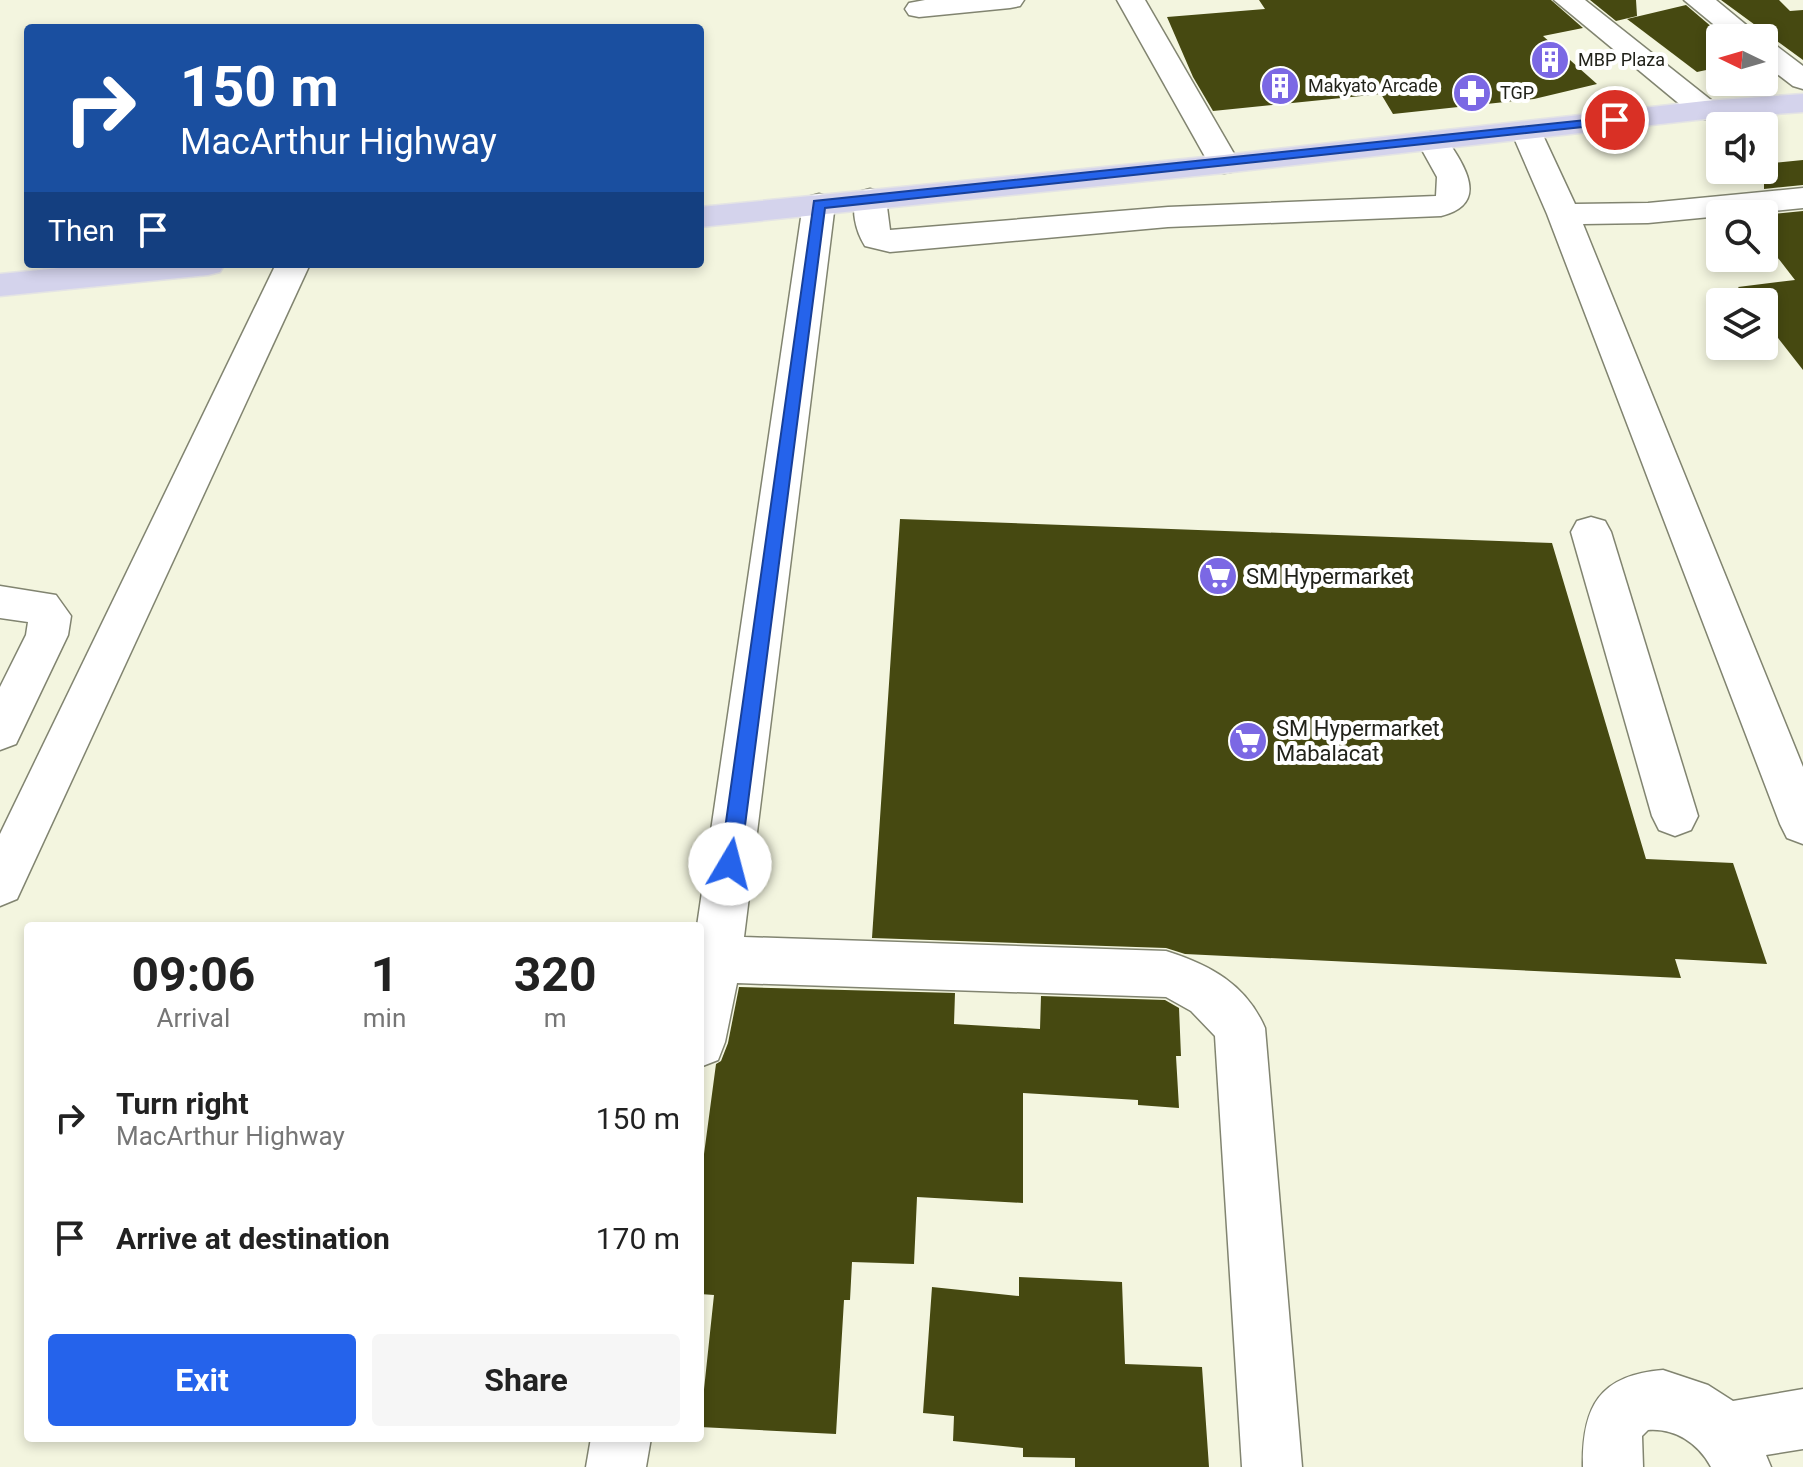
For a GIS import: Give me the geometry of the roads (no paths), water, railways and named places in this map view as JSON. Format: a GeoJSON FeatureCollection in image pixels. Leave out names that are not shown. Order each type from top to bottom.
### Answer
{"type":"FeatureCollection","features":[{"type":"Feature","properties":{"kind":"highway"},"geometry":{"type":"LineString","coordinates":[[704,217],[1224,164],[1705,110],[1803,103]]}},
{"type":"Feature","properties":{"kind":"highway"},"geometry":{"type":"LineString","coordinates":[[0,285],[168,268]]}},
{"type":"Feature","properties":{"kind":"street"},"geometry":{"type":"LineString","coordinates":[[919,9],[1010,0]]}},
{"type":"Feature","properties":{"kind":"street"},"geometry":{"type":"LineString","coordinates":[[1131,0],[1224,164]]}},
{"type":"Feature","properties":{"kind":"street"},"geometry":{"type":"LineString","coordinates":[[1568,0],[1705,110]]}},
{"type":"Feature","properties":{"kind":"street"},"geometry":{"type":"LineString","coordinates":[[1698,0],[1730,24]]}},
{"type":"Feature","properties":{"kind":"street"},"geometry":{"type":"LineString","coordinates":[[1778,61],[1803,80]]}},
{"type":"Feature","properties":{"kind":"street"},"geometry":{"type":"LineString","coordinates":[[1526,131],[1563,214],[1803,824]]}},
{"type":"Feature","properties":{"kind":"street"},"geometry":{"type":"LineString","coordinates":[[870,199],[877,239],[890,241],[1168,217],[1441,206],[1452,201],[1453,177],[1432,141]]}},
{"type":"Feature","properties":{"kind":"street"},"geometry":{"type":"LineString","coordinates":[[1563,214],[1648,213],[1803,198]]}},
{"type":"Feature","properties":{"kind":"street"},"geometry":{"type":"LineString","coordinates":[[704,1022],[717,959],[819,204]]}},
{"type":"Feature","properties":{"kind":"street"},"geometry":{"type":"LineString","coordinates":[[0,884],[291,268]]}},
{"type":"Feature","properties":{"kind":"street"},"geometry":{"type":"LineString","coordinates":[[1591,532],[1675,816]]}},
{"type":"Feature","properties":{"kind":"street"},"geometry":{"type":"LineString","coordinates":[[0,602],[41,607],[50,616],[47,635],[0,731]]}},
{"type":"Feature","properties":{"kind":"street"},"geometry":{"type":"LineString","coordinates":[[717,959],[1166,974],[1188,981],[1219,1000],[1240,1028],[1272,1467]]}},
{"type":"Feature","properties":{"kind":"street"},"geometry":{"type":"LineString","coordinates":[[1613,1467],[1609,1450],[1614,1424],[1627,1406],[1648,1397],[1674,1399],[1699,1411],[1732,1450],[1803,1419]]}},
{"type":"Feature","properties":{"kind":"street"},"geometry":{"type":"LineString","coordinates":[[616,1467],[620,1442]]}},
{"type":"Feature","properties":{"kind":"place","name":"MBP Plaza"},"geometry":{"type":"Point","coordinates":[1550,60]}},
{"type":"Feature","properties":{"kind":"place","name":"Makyato Arcade"},"geometry":{"type":"Point","coordinates":[1280,86]}},
{"type":"Feature","properties":{"kind":"place","name":"TGP"},"geometry":{"type":"Point","coordinates":[1472,93]}},
{"type":"Feature","properties":{"kind":"place","name":"SM Hypermarket"},"geometry":{"type":"Point","coordinates":[1218,576]}},
{"type":"Feature","properties":{"kind":"place","name":"SM Hypermarket Mabalacat"},"geometry":{"type":"Point","coordinates":[1248,741]}}]}
